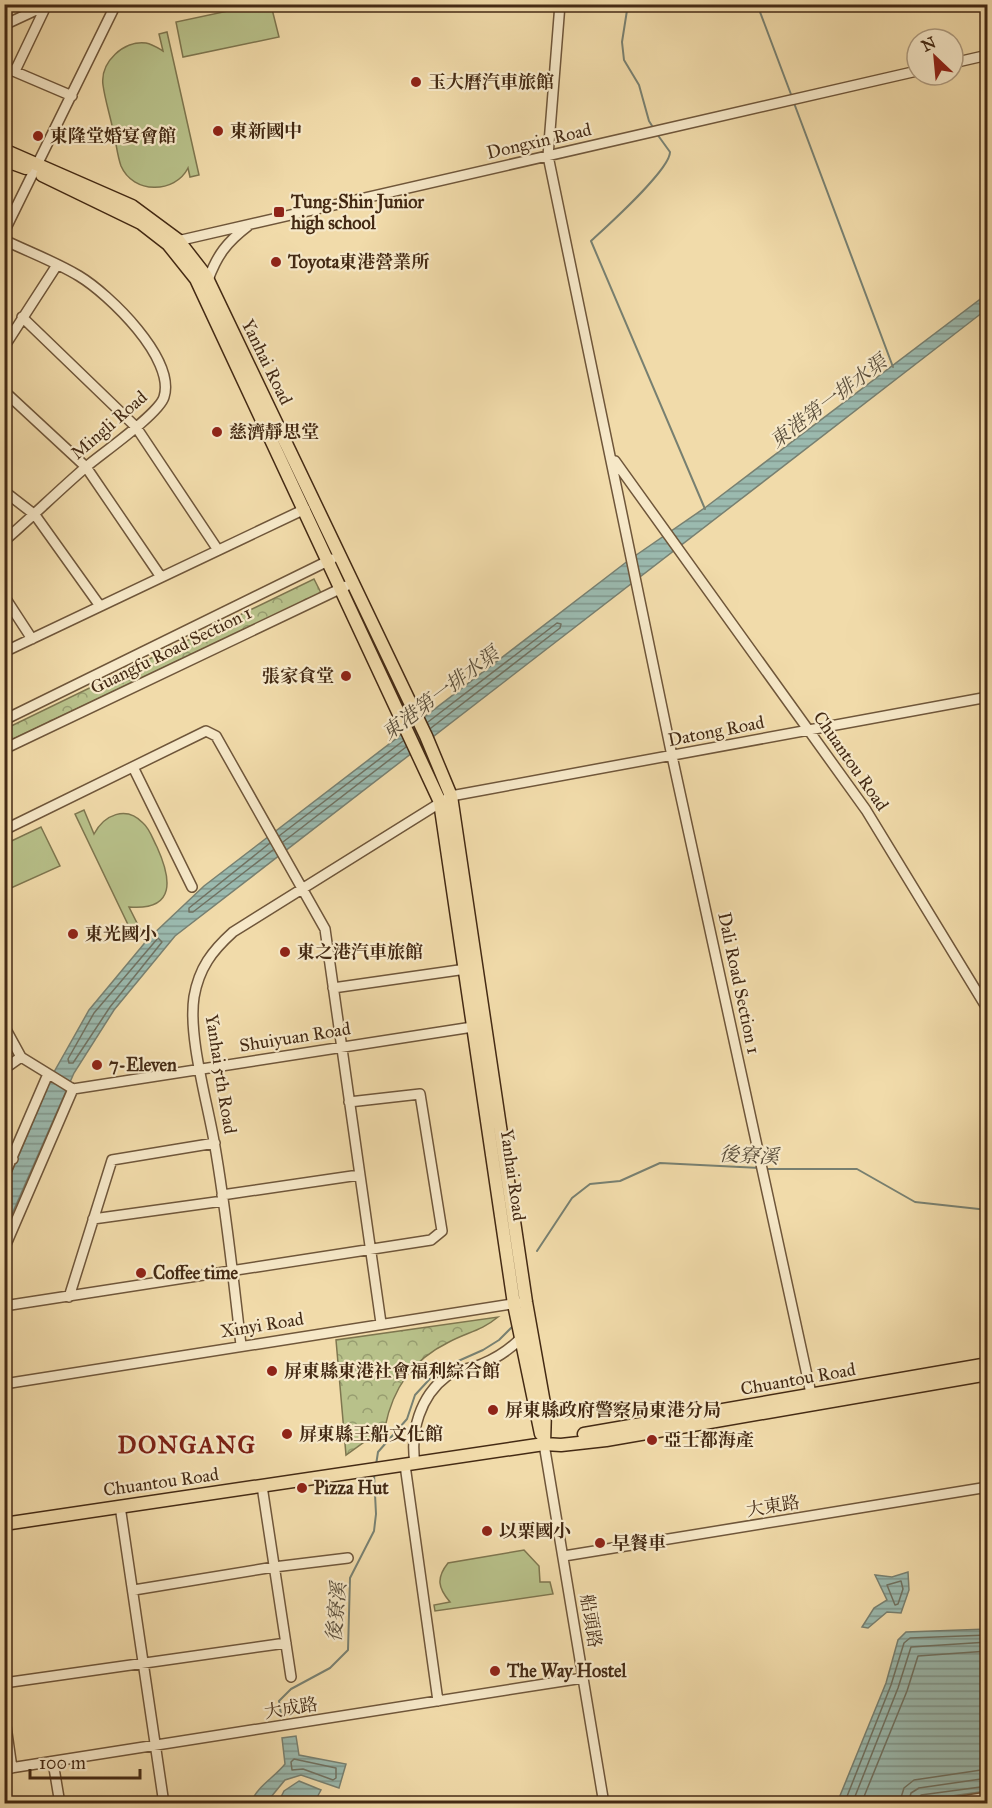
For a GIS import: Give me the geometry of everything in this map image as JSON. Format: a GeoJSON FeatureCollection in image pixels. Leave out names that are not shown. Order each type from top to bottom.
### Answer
{"type":"FeatureCollection","features":[{"type":"Feature","properties":{"kind":"main road","name":"Yanhai Road"},"geometry":{"type":"LineString","coordinates":[[4,150],[173,242],[208,280],[426,736],[446,799],[520,1303],[545,1409],[544,1444]]}},
{"type":"Feature","properties":{"kind":"main road","name":"Yanhai Road"},"geometry":{"type":"LineString","coordinates":[[4,160],[37,168]]}},
{"type":"Feature","properties":{"kind":"main road","name":"Yanhai Road"},"geometry":{"type":"LineString","coordinates":[[173,242],[196,279],[413,743],[446,799],[466,969],[480,1026],[522,1273],[520,1339],[535,1414],[544,1444]]}},
{"type":"Feature","properties":{"kind":"main road","name":"Chuantou Road"},"geometry":{"type":"LineString","coordinates":[[812,1399],[987,1364]]}},
{"type":"Feature","properties":{"kind":"main road","name":"Chuantou Road"},"geometry":{"type":"LineString","coordinates":[[4,1524],[544,1444],[559,1437],[987,1374]]}},
{"type":"Feature","properties":{"kind":"street"},"geometry":{"type":"LineString","coordinates":[[4,25],[47,4]]}},
{"type":"Feature","properties":{"kind":"street"},"geometry":{"type":"LineString","coordinates":[[15,71],[47,4]]}},
{"type":"Feature","properties":{"kind":"street"},"geometry":{"type":"LineString","coordinates":[[4,232],[116,4]]}},
{"type":"Feature","properties":{"kind":"street"},"geometry":{"type":"LineString","coordinates":[[560,4],[548,156],[612,458]]}},
{"type":"Feature","properties":{"kind":"street"},"geometry":{"type":"LineString","coordinates":[[965,60],[987,55]]}},
{"type":"Feature","properties":{"kind":"street"},"geometry":{"type":"LineString","coordinates":[[4,67],[72,96]]}},
{"type":"Feature","properties":{"kind":"street","name":"Dongxin Road"},"geometry":{"type":"LineString","coordinates":[[173,242],[905,74]]}},
{"type":"Feature","properties":{"kind":"street"},"geometry":{"type":"LineString","coordinates":[[208,280],[215,259],[227,242],[250,225]]}},
{"type":"Feature","properties":{"kind":"street","name":"Mingli Road"},"geometry":{"type":"LineString","coordinates":[[4,240],[80,276],[129,319],[159,360],[166,379],[164,399],[136,427],[86,467],[4,540]]}},
{"type":"Feature","properties":{"kind":"street"},"geometry":{"type":"LineString","coordinates":[[4,347],[57,265]]}},
{"type":"Feature","properties":{"kind":"street"},"geometry":{"type":"LineString","coordinates":[[22,317],[136,427],[218,550]]}},
{"type":"Feature","properties":{"kind":"street"},"geometry":{"type":"LineString","coordinates":[[4,391],[86,467],[161,577]]}},
{"type":"Feature","properties":{"kind":"street","name":"Chuantou Road"},"geometry":{"type":"LineString","coordinates":[[612,458],[866,810],[987,1010]]}},
{"type":"Feature","properties":{"kind":"street","name":"Dali Road Section 1"},"geometry":{"type":"LineString","coordinates":[[612,458],[672,756],[812,1399]]}},
{"type":"Feature","properties":{"kind":"street"},"geometry":{"type":"LineString","coordinates":[[4,490],[35,514],[100,606]]}},
{"type":"Feature","properties":{"kind":"street"},"geometry":{"type":"LineString","coordinates":[[4,652],[305,509]]}},
{"type":"Feature","properties":{"kind":"street","name":"Guangfu Road Section 1"},"geometry":{"type":"LineString","coordinates":[[4,720],[340,555]]}},
{"type":"Feature","properties":{"kind":"street","name":"Guangfu Road Section 1"},"geometry":{"type":"LineString","coordinates":[[4,749],[352,583]]}},
{"type":"Feature","properties":{"kind":"street"},"geometry":{"type":"LineString","coordinates":[[4,596],[32,639]]}},
{"type":"Feature","properties":{"kind":"street","name":"Datong Road"},"geometry":{"type":"LineString","coordinates":[[446,799],[987,697]]}},
{"type":"Feature","properties":{"kind":"street"},"geometry":{"type":"LineString","coordinates":[[4,830],[206,731],[216,736],[325,929],[381,1323]]}},
{"type":"Feature","properties":{"kind":"street"},"geometry":{"type":"LineString","coordinates":[[133,767],[192,887]]}},
{"type":"Feature","properties":{"kind":"street","name":"Yanhai 5th Road"},"geometry":{"type":"LineString","coordinates":[[241,1345],[215,1143],[201,1069],[194,1000],[198,979],[208,956],[233,932],[446,799]]}},
{"type":"Feature","properties":{"kind":"street"},"geometry":{"type":"LineString","coordinates":[[333,988],[466,969]]}},
{"type":"Feature","properties":{"kind":"street"},"geometry":{"type":"LineString","coordinates":[[4,1026],[21,1057],[69,1087],[4,1249]]}},
{"type":"Feature","properties":{"kind":"street","name":"Shuiyuan Road"},"geometry":{"type":"LineString","coordinates":[[69,1087],[480,1026]]}},
{"type":"Feature","properties":{"kind":"street"},"geometry":{"type":"LineString","coordinates":[[4,1069],[21,1057]]}},
{"type":"Feature","properties":{"kind":"street"},"geometry":{"type":"LineString","coordinates":[[4,1176],[50,1075]]}},
{"type":"Feature","properties":{"kind":"street"},"geometry":{"type":"LineString","coordinates":[[4,1306],[431,1240],[442,1230],[420,1095],[349,1102]]}},
{"type":"Feature","properties":{"kind":"street"},"geometry":{"type":"LineString","coordinates":[[69,1297],[112,1160],[215,1143]]}},
{"type":"Feature","properties":{"kind":"street"},"geometry":{"type":"LineString","coordinates":[[4,1148],[13,1158]]}},
{"type":"Feature","properties":{"kind":"street"},"geometry":{"type":"LineString","coordinates":[[93,1219],[359,1175]]}},
{"type":"Feature","properties":{"kind":"street","name":"Xinyi Road"},"geometry":{"type":"LineString","coordinates":[[4,1384],[520,1303]]}},
{"type":"Feature","properties":{"kind":"street"},"geometry":{"type":"LineString","coordinates":[[438,1701],[410,1464],[414,1428],[423,1404],[447,1376],[482,1365],[509,1350],[520,1339]]}},
{"type":"Feature","properties":{"kind":"street","name":"船頭路"},"geometry":{"type":"LineString","coordinates":[[544,1444],[604,1803]]}},
{"type":"Feature","properties":{"kind":"street"},"geometry":{"type":"LineString","coordinates":[[262,1486],[291,1677]]}},
{"type":"Feature","properties":{"kind":"street","name":"大東路"},"geometry":{"type":"LineString","coordinates":[[564,1556],[987,1487]]}},
{"type":"Feature","properties":{"kind":"street"},"geometry":{"type":"LineString","coordinates":[[120,1506],[164,1803]]}},
{"type":"Feature","properties":{"kind":"street"},"geometry":{"type":"LineString","coordinates":[[134,1590],[274,1567],[348,1558]]}},
{"type":"Feature","properties":{"kind":"street"},"geometry":{"type":"LineString","coordinates":[[4,1683],[286,1643]]}},
{"type":"Feature","properties":{"kind":"street","name":"大成路"},"geometry":{"type":"LineString","coordinates":[[8,1768],[583,1678]]}},
{"type":"Feature","properties":{"kind":"street"},"geometry":{"type":"LineString","coordinates":[[4,1712],[8,1768]]}},
{"type":"Feature","properties":{"kind":"street"},"geometry":{"type":"LineString","coordinates":[[53,1762],[60,1803]]}},
{"type":"Feature","properties":{"kind":"street"},"geometry":{"type":"LineString","coordinates":[[944,1803],[987,1797]]}},
{"type":"Feature","properties":{"kind":"green space"},"geometry":{"type":"Polygon","coordinates":[[[256,5],[271,5],[279,37],[183,57],[176,22],[256,5]]]}},
{"type":"Feature","properties":{"kind":"green space"},"geometry":{"type":"Polygon","coordinates":[[[167,32],[199,175],[190,177],[188,168],[174,183],[154,187],[144,186],[135,182],[121,166],[105,96],[103,76],[105,68],[115,54],[130,45],[146,43],[163,51],[159,34],[167,32]]]}},
{"type":"Feature","properties":{"kind":"green space"},"geometry":{"type":"Polygon","coordinates":[[[314,579],[321,593],[5,743],[5,729],[314,579]]]}},
{"type":"Feature","properties":{"kind":"green space"},"geometry":{"type":"Polygon","coordinates":[[[84,810],[94,834],[109,817],[130,814],[148,828],[162,859],[167,881],[163,898],[156,904],[145,907],[129,907],[141,931],[133,935],[75,814],[84,810]]]}},
{"type":"Feature","properties":{"kind":"green space"},"geometry":{"type":"Polygon","coordinates":[[[41,827],[60,866],[11,888],[5,874],[5,844],[41,827]]]}},
{"type":"Feature","properties":{"kind":"green space"},"geometry":{"type":"Polygon","coordinates":[[[498,1317],[425,1357],[399,1388],[385,1427],[346,1455],[336,1340],[498,1317]]]}},
{"type":"Feature","properties":{"kind":"green space"},"geometry":{"type":"Polygon","coordinates":[[[524,1550],[539,1566],[540,1582],[550,1582],[553,1594],[435,1611],[434,1605],[450,1602],[440,1583],[442,1573],[448,1563],[524,1550]]]}},
{"type":"Feature","properties":{"kind":"water"},"geometry":{"type":"Polygon","coordinates":[[[987,294],[987,309],[175,936],[114,1010],[74,1073],[5,1230],[5,1188],[54,1072],[89,1010],[148,939],[204,886],[629,560],[706,507],[987,294]]]}},
{"type":"Feature","properties":{"kind":"water"},"geometry":{"type":"Polygon","coordinates":[[[908,1572],[909,1590],[901,1613],[887,1612],[868,1628],[862,1627],[874,1608],[887,1600],[875,1575],[892,1577],[908,1572]]]}},
{"type":"Feature","properties":{"kind":"water"},"geometry":{"type":"Polygon","coordinates":[[[987,1629],[987,1791],[902,1803],[837,1803],[886,1683],[898,1640],[906,1632],[987,1629]]]}},
{"type":"Feature","properties":{"kind":"water"},"geometry":{"type":"Polygon","coordinates":[[[296,1736],[299,1755],[346,1764],[339,1788],[301,1775],[285,1780],[266,1803],[251,1803],[257,1792],[285,1764],[282,1738],[296,1736]]]}},
{"type":"Feature","properties":{"kind":"water"},"geometry":{"type":"Polygon","coordinates":[[[299,1781],[321,1790],[314,1803],[278,1803],[284,1791],[299,1781]]]}},
{"type":"Feature","properties":{"kind":"waterway"},"geometry":{"type":"LineString","coordinates":[[628,4],[622,42],[624,60],[639,85],[649,121],[654,129]]}},
{"type":"Feature","properties":{"kind":"waterway"},"geometry":{"type":"LineString","coordinates":[[757,4],[792,97]]}},
{"type":"Feature","properties":{"kind":"waterway","name":"東港第一排水渠"},"geometry":{"type":"LineString","coordinates":[[794,103],[893,367]]}},
{"type":"Feature","properties":{"kind":"waterway"},"geometry":{"type":"LineString","coordinates":[[657,134],[670,152],[667,160],[636,198],[591,241],[705,509]]}},
{"type":"Feature","properties":{"kind":"waterway","name":"後寮溪"},"geometry":{"type":"LineString","coordinates":[[537,1251],[572,1198],[590,1184],[620,1181],[660,1163],[760,1168]]}},
{"type":"Feature","properties":{"kind":"waterway","name":"後寮溪"},"geometry":{"type":"LineString","coordinates":[[765,1169],[857,1169],[915,1202],[988,1210]]}},
{"type":"Feature","properties":{"kind":"waterway"},"geometry":{"type":"LineString","coordinates":[[376,1465],[378,1452],[407,1419],[415,1395],[438,1370],[483,1350],[499,1340],[513,1326]]}},
{"type":"Feature","properties":{"kind":"waterway","name":"後寮溪"},"geometry":{"type":"LineString","coordinates":[[281,1715],[279,1701],[291,1689],[330,1668],[348,1650],[350,1578],[374,1531],[376,1514],[374,1474]]}},
{"type":"Feature","properties":{"kind":"place","name":"玉大曆汽車旅館"},"geometry":{"type":"Point","coordinates":[416,82]}},
{"type":"Feature","properties":{"kind":"place","name":"東新國中"},"geometry":{"type":"Point","coordinates":[218,131]}},
{"type":"Feature","properties":{"kind":"place","name":"東隆堂婚宴會館"},"geometry":{"type":"Point","coordinates":[38,136]}},
{"type":"Feature","properties":{"kind":"place","name":"Tung-Shin Junior high school"},"geometry":{"type":"Point","coordinates":[279,212]}},
{"type":"Feature","properties":{"kind":"place","name":"Toyota東港營業所"},"geometry":{"type":"Point","coordinates":[276,262]}},
{"type":"Feature","properties":{"kind":"place","name":"慈濟靜思堂"},"geometry":{"type":"Point","coordinates":[217,432]}},
{"type":"Feature","properties":{"kind":"place","name":"張家食堂"},"geometry":{"type":"Point","coordinates":[346,676]}},
{"type":"Feature","properties":{"kind":"place","name":"東光國小"},"geometry":{"type":"Point","coordinates":[73,934]}},
{"type":"Feature","properties":{"kind":"place","name":"東之港汽車旅館"},"geometry":{"type":"Point","coordinates":[285,952]}},
{"type":"Feature","properties":{"kind":"place","name":"7-Eleven"},"geometry":{"type":"Point","coordinates":[97,1065]}},
{"type":"Feature","properties":{"kind":"place","name":"Coffee time"},"geometry":{"type":"Point","coordinates":[141,1273]}},
{"type":"Feature","properties":{"kind":"place","name":"屏東縣東港社會福利綜合館"},"geometry":{"type":"Point","coordinates":[272,1371]}},
{"type":"Feature","properties":{"kind":"place","name":"屏東縣政府警察局東港分局"},"geometry":{"type":"Point","coordinates":[493,1410]}},
{"type":"Feature","properties":{"kind":"place","name":"屏東縣王船文化館"},"geometry":{"type":"Point","coordinates":[287,1434]}},
{"type":"Feature","properties":{"kind":"place","name":"亞士都海產"},"geometry":{"type":"Point","coordinates":[652,1440]}},
{"type":"Feature","properties":{"kind":"place","name":"Pizza Hut"},"geometry":{"type":"Point","coordinates":[302,1488]}},
{"type":"Feature","properties":{"kind":"place","name":"以栗國小"},"geometry":{"type":"Point","coordinates":[487,1531]}},
{"type":"Feature","properties":{"kind":"place","name":"早餐車"},"geometry":{"type":"Point","coordinates":[600,1543]}},
{"type":"Feature","properties":{"kind":"place","name":"The Way Hostel"},"geometry":{"type":"Point","coordinates":[495,1671]}},
{"type":"Feature","properties":{"kind":"district","name":"DONGANG"},"geometry":{"type":"Point","coordinates":[187,1445]}}]}
